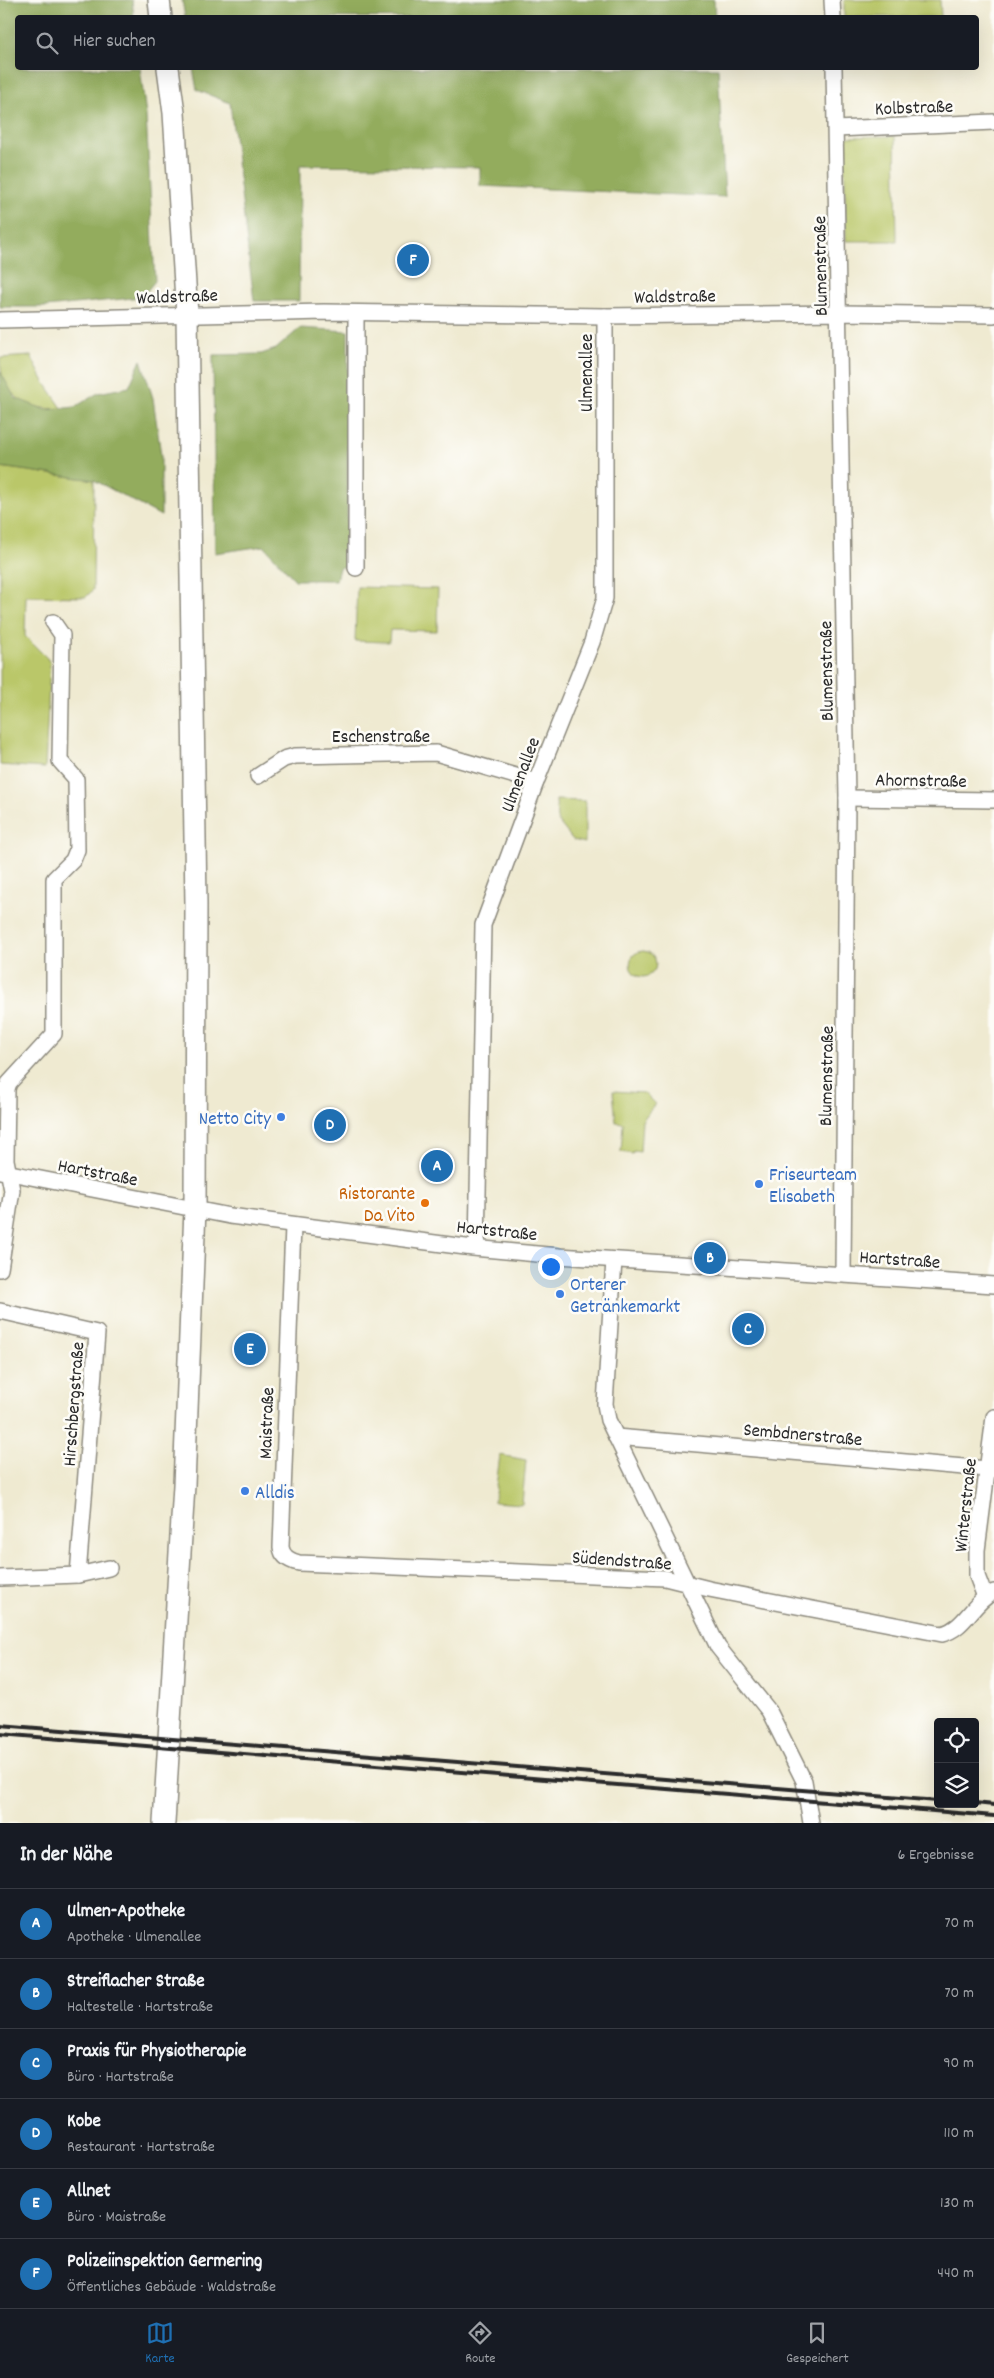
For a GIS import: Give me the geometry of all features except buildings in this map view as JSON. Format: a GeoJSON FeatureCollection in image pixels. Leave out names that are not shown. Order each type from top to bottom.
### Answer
{"type":"FeatureCollection","features":[{"type":"Feature","properties":{"kind":"main road"},"geometry":{"type":"LineString","coordinates":[[159,0],[161,15]]}},
{"type":"Feature","properties":{"kind":"main road"},"geometry":{"type":"LineString","coordinates":[[164,1823],[184,1486],[195,1209],[196,904],[187,315],[174,113],[168,70]]}},
{"type":"Feature","properties":{"kind":"street"},"geometry":{"type":"LineString","coordinates":[[832,0],[833,15]]}},
{"type":"Feature","properties":{"kind":"street","name":"Blumenstraße"},"geometry":{"type":"LineString","coordinates":[[834,70],[840,313],[847,798],[843,1274]]}},
{"type":"Feature","properties":{"kind":"street","name":"Kolbstraße"},"geometry":{"type":"LineString","coordinates":[[836,129],[994,122]]}},
{"type":"Feature","properties":{"kind":"street","name":"Waldstraße"},"geometry":{"type":"LineString","coordinates":[[0,320],[248,312],[605,316],[840,313],[994,315]]}},
{"type":"Feature","properties":{"kind":"street"},"geometry":{"type":"LineString","coordinates":[[356,312],[356,568]]}},
{"type":"Feature","properties":{"kind":"street","name":"Ulmenallee"},"geometry":{"type":"LineString","coordinates":[[477,1248],[484,925],[536,782],[592,642],[604,598],[605,316]]}},
{"type":"Feature","properties":{"kind":"street"},"geometry":{"type":"LineString","coordinates":[[0,1269],[12,1190],[4,1172],[6,1160],[6,1089],[9,1083],[51,1038],[56,1028],[54,879],[73,860],[78,850],[76,780],[60,761],[62,635],[53,622]]}},
{"type":"Feature","properties":{"kind":"street","name":"Eschenstraße"},"geometry":{"type":"LineString","coordinates":[[258,776],[284,759],[295,756],[436,753],[536,782]]}},
{"type":"Feature","properties":{"kind":"street","name":"Ahornstraße"},"geometry":{"type":"LineString","coordinates":[[847,798],[994,800]]}},
{"type":"Feature","properties":{"kind":"street","name":"Hartstraße"},"geometry":{"type":"LineString","coordinates":[[4,1172],[293,1226],[477,1248],[614,1260],[994,1285]]}},
{"type":"Feature","properties":{"kind":"street","name":"Maistraße"},"geometry":{"type":"LineString","coordinates":[[288,1559],[283,1554],[281,1547],[293,1226]]}},
{"type":"Feature","properties":{"kind":"street"},"geometry":{"type":"LineString","coordinates":[[614,1260],[605,1404],[608,1420],[718,1647],[769,1711],[804,1781],[811,1823]]}},
{"type":"Feature","properties":{"kind":"street","name":"Hirschbergstraße"},"geometry":{"type":"LineString","coordinates":[[0,1311],[96,1333],[78,1575]]}},
{"type":"Feature","properties":{"kind":"street","name":"Winterstraße"},"geometry":{"type":"LineString","coordinates":[[990,1595],[977,1576],[977,1550],[994,1417]]}},
{"type":"Feature","properties":{"kind":"street","name":"Sembdnerstraße"},"geometry":{"type":"LineString","coordinates":[[616,1437],[987,1469]]}},
{"type":"Feature","properties":{"kind":"street","name":"Südendstraße"},"geometry":{"type":"LineString","coordinates":[[288,1559],[299,1563],[665,1578],[688,1585],[942,1634],[961,1625],[990,1595]]}},
{"type":"Feature","properties":{"kind":"street"},"geometry":{"type":"LineString","coordinates":[[0,1578],[78,1575],[109,1568]]}},
{"type":"Feature","properties":{"kind":"green space"},"geometry":{"type":"Polygon","coordinates":[[[0,0],[132,0],[134,15],[15,15],[15,70],[140,70],[146,115],[155,281],[142,297],[46,307],[0,307],[0,0]]]}},
{"type":"Feature","properties":{"kind":"green space"},"geometry":{"type":"Polygon","coordinates":[[[182,0],[714,0],[715,15],[184,15],[182,0]]]}},
{"type":"Feature","properties":{"kind":"green space"},"geometry":{"type":"Polygon","coordinates":[[[844,0],[940,0],[941,15],[844,15],[844,0]]]}},
{"type":"Feature","properties":{"kind":"green space"},"geometry":{"type":"Polygon","coordinates":[[[193,70],[718,70],[725,197],[480,186],[480,167],[300,165],[299,301],[254,301],[230,103],[197,90],[193,70]]]}},
{"type":"Feature","properties":{"kind":"green space"},"geometry":{"type":"Polygon","coordinates":[[[895,136],[897,241],[846,241],[844,137],[895,136]]]}},
{"type":"Feature","properties":{"kind":"green space"},"geometry":{"type":"Polygon","coordinates":[[[300,328],[348,331],[347,566],[339,568],[336,580],[295,580],[264,546],[215,553],[213,355],[261,354],[276,349],[300,328]]]}},
{"type":"Feature","properties":{"kind":"green space"},"geometry":{"type":"Polygon","coordinates":[[[31,356],[43,380],[62,408],[50,409],[27,404],[11,391],[5,382],[1,371],[0,358],[31,356]]]}},
{"type":"Feature","properties":{"kind":"green space"},"geometry":{"type":"Polygon","coordinates":[[[141,360],[153,398],[161,455],[161,516],[94,480],[0,467],[0,371],[15,398],[46,410],[75,407],[98,393],[129,387],[141,360]]]}},
{"type":"Feature","properties":{"kind":"green space"},"geometry":{"type":"Polygon","coordinates":[[[0,467],[94,480],[93,590],[86,597],[26,596],[25,636],[50,663],[45,768],[0,765],[0,467]]]}},
{"type":"Feature","properties":{"kind":"green space"},"geometry":{"type":"Polygon","coordinates":[[[357,587],[438,589],[437,631],[390,630],[389,642],[355,641],[357,587]]]}},
{"type":"Feature","properties":{"kind":"green space"},"geometry":{"type":"Polygon","coordinates":[[[556,800],[585,801],[585,843],[573,840],[557,820],[556,800]]]}},
{"type":"Feature","properties":{"kind":"green space"},"geometry":{"type":"Polygon","coordinates":[[[643,951],[652,955],[656,964],[652,973],[643,977],[634,973],[630,964],[634,955],[643,951]]]}},
{"type":"Feature","properties":{"kind":"green space"},"geometry":{"type":"Polygon","coordinates":[[[613,1091],[644,1093],[655,1104],[642,1121],[640,1152],[633,1151],[633,1154],[621,1152],[623,1123],[616,1122],[613,1091]]]}},
{"type":"Feature","properties":{"kind":"green space"},"geometry":{"type":"Polygon","coordinates":[[[500,1455],[526,1460],[522,1504],[494,1502],[500,1455]]]}},
{"type":"Feature","properties":{"kind":"railway"},"geometry":{"type":"LineString","coordinates":[[0,1725],[934,1801]]}},
{"type":"Feature","properties":{"kind":"railway"},"geometry":{"type":"LineString","coordinates":[[0,1734],[994,1816]]}},
{"type":"Feature","properties":{"kind":"railway"},"geometry":{"type":"LineString","coordinates":[[979,1803],[994,1805]]}},
{"type":"Feature","properties":{"kind":"place","name":"Polizeiinspektion Germering"},"geometry":{"type":"Point","coordinates":[413,260]}},
{"type":"Feature","properties":{"kind":"place","name":"Netto City"},"geometry":{"type":"Point","coordinates":[281,1117]}},
{"type":"Feature","properties":{"kind":"place","name":"Kobe"},"geometry":{"type":"Point","coordinates":[330,1125]}},
{"type":"Feature","properties":{"kind":"place","name":"Ulmen-Apotheke"},"geometry":{"type":"Point","coordinates":[437,1166]}},
{"type":"Feature","properties":{"kind":"place","name":"Friseurteam Elisabeth"},"geometry":{"type":"Point","coordinates":[759,1184]}},
{"type":"Feature","properties":{"kind":"place","name":"Ristorante Da Vito"},"geometry":{"type":"Point","coordinates":[425,1203]}},
{"type":"Feature","properties":{"kind":"place","name":"Streiflacher Straße"},"geometry":{"type":"Point","coordinates":[710,1258]}},
{"type":"Feature","properties":{"kind":"place","name":"Orterer Getränkemarkt"},"geometry":{"type":"Point","coordinates":[560,1294]}},
{"type":"Feature","properties":{"kind":"place","name":"Praxis für Physiotherapie"},"geometry":{"type":"Point","coordinates":[748,1329]}},
{"type":"Feature","properties":{"kind":"place","name":"Allnet"},"geometry":{"type":"Point","coordinates":[250,1349]}},
{"type":"Feature","properties":{"kind":"place","name":"Alldis"},"geometry":{"type":"Point","coordinates":[245,1491]}}]}
